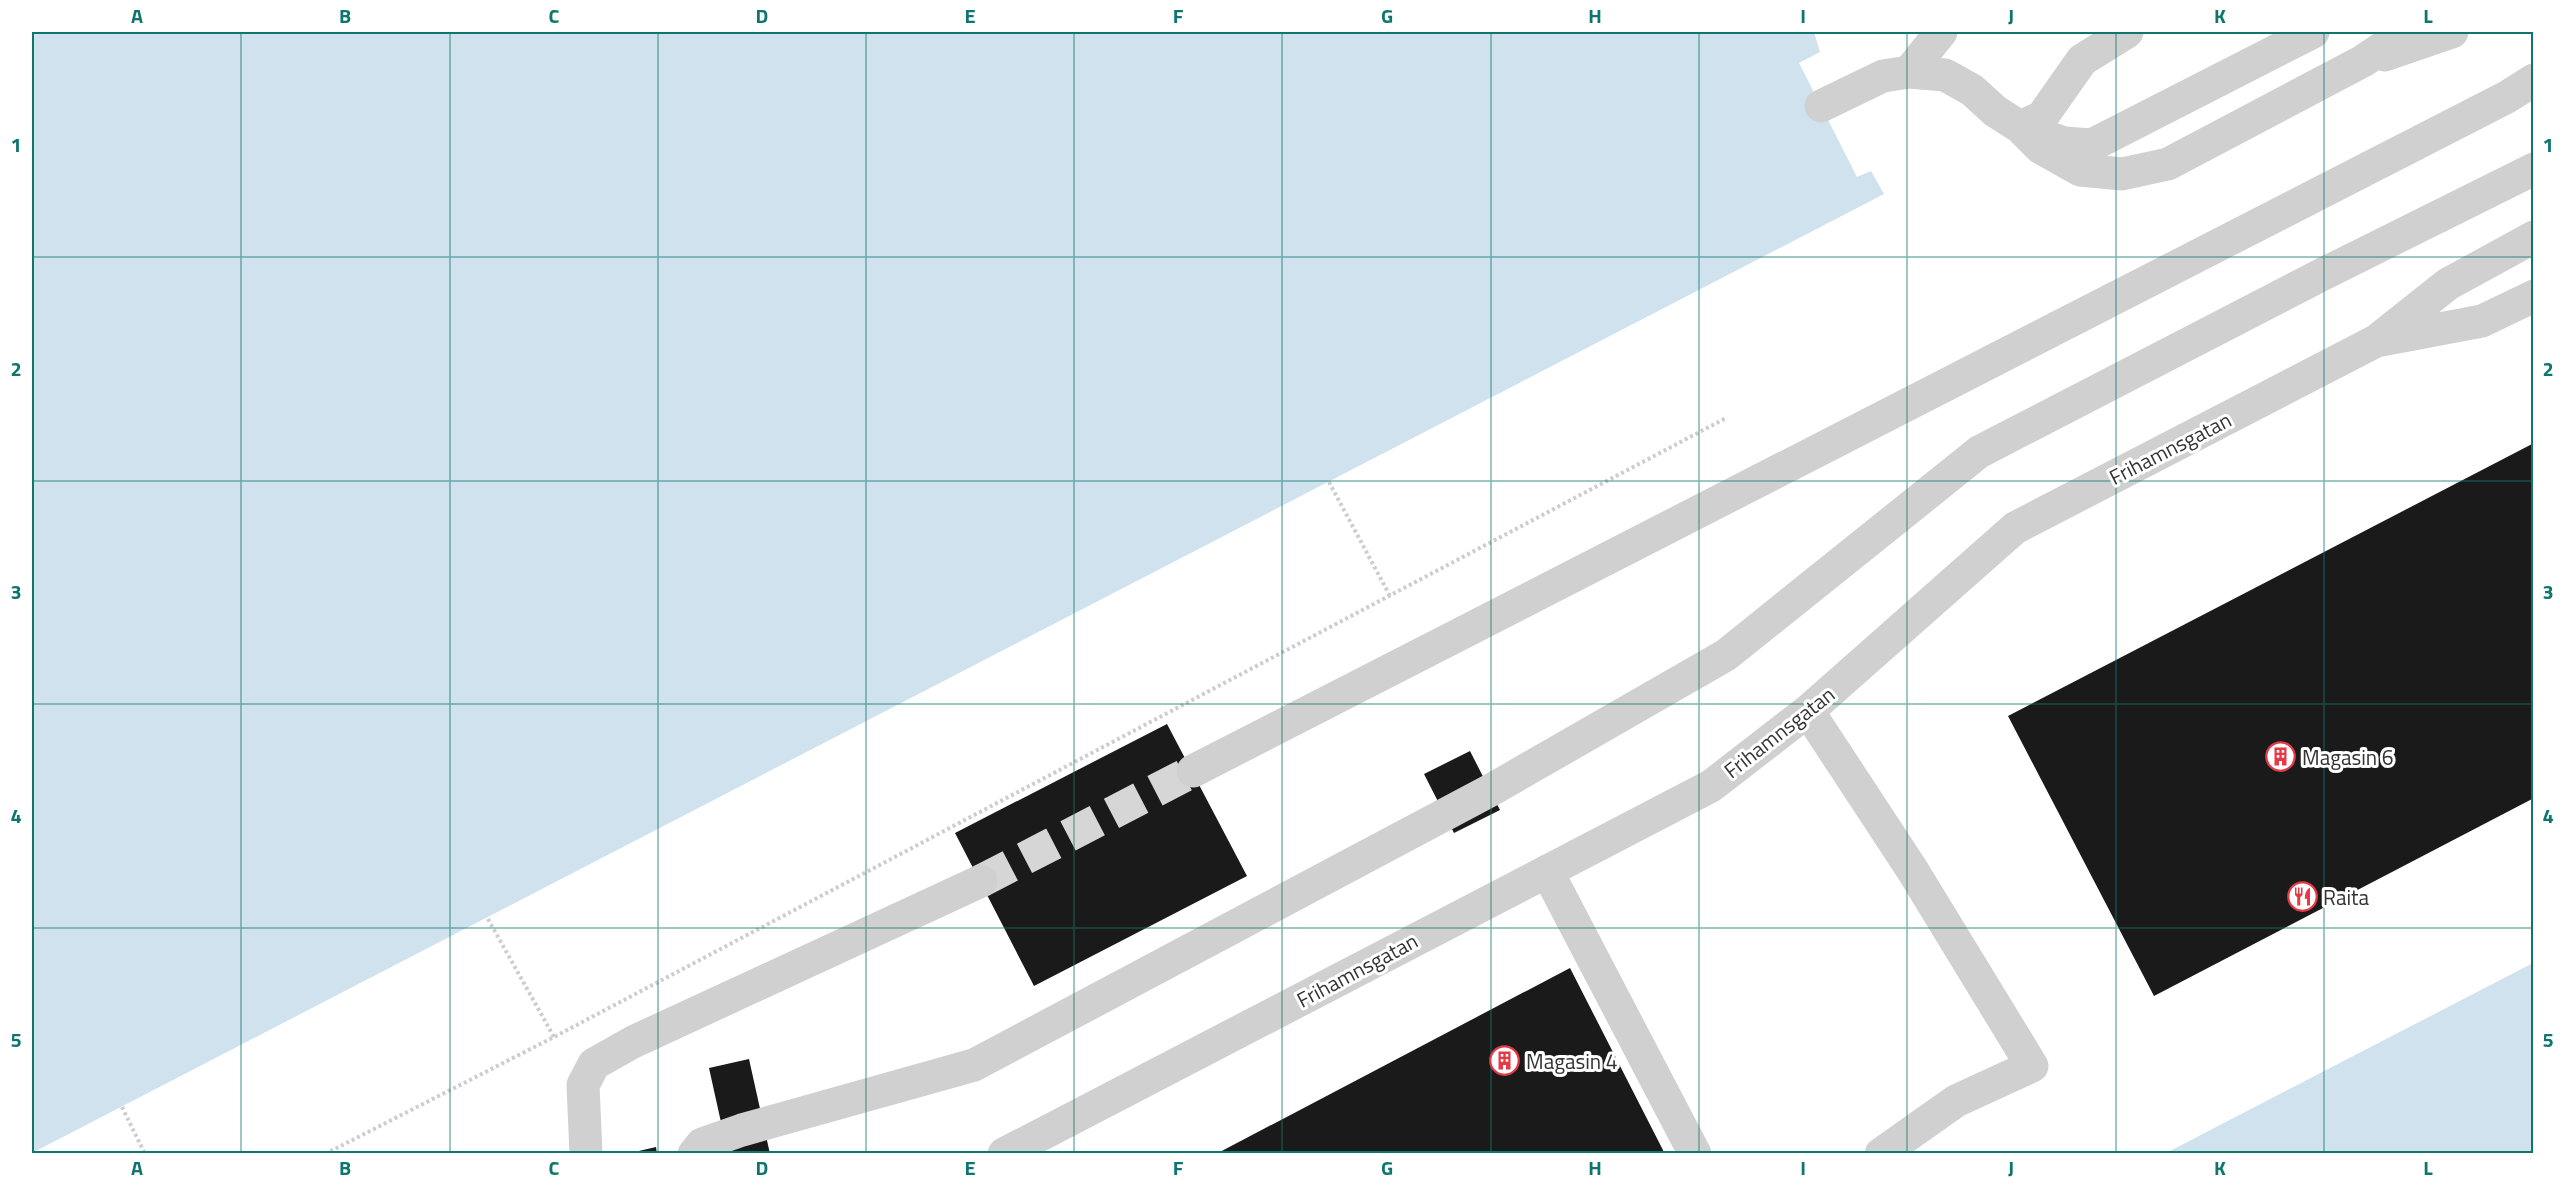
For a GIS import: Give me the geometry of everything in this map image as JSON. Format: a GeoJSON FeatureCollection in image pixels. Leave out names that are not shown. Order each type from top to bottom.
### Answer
{"type":"FeatureCollection","features":[{"type":"Feature","properties":{"kind":"street"},"geometry":{"type":"LineString","coordinates":[[2020,127],[2042,117],[2082,60],[2127,32]]}},
{"type":"Feature","properties":{"kind":"street"},"geometry":{"type":"LineString","coordinates":[[1821,106],[1883,76],[1909,72],[1945,75],[1972,90],[1995,111],[2020,127],[2064,144],[2092,145],[2313,32]]}},
{"type":"Feature","properties":{"kind":"street"},"geometry":{"type":"LineString","coordinates":[[2020,127],[2041,148],[2080,170],[2122,174],[2168,164],[2363,61],[2406,32]]}},
{"type":"Feature","properties":{"kind":"street"},"geometry":{"type":"LineString","coordinates":[[2363,61],[2431,41],[2452,32]]}},
{"type":"Feature","properties":{"kind":"street"},"geometry":{"type":"LineString","coordinates":[[1909,72],[1934,35]]}},
{"type":"Feature","properties":{"kind":"street"},"geometry":{"type":"LineString","coordinates":[[1193,771],[2507,97],[2534,80]]}},
{"type":"Feature","properties":{"kind":"street"},"geometry":{"type":"LineString","coordinates":[[694,1154],[702,1144],[742,1130],[974,1065],[1432,821],[1726,655],[1979,452],[2321,275],[2534,169]]}},
{"type":"Feature","properties":{"kind":"street"},"geometry":{"type":"LineString","coordinates":[[2376,341],[2448,284],[2534,237]]}},
{"type":"Feature","properties":{"kind":"street","name":"Frihamnsgatan"},"geometry":{"type":"LineString","coordinates":[[1004,1154],[1711,786],[1808,711],[2015,528],[2376,341],[2482,321],[2534,296]]}},
{"type":"Feature","properties":{"kind":"street"},"geometry":{"type":"LineString","coordinates":[[1808,711],[1966,955],[2032,1066],[1956,1101],[1881,1154]]}},
{"type":"Feature","properties":{"kind":"street"},"geometry":{"type":"LineString","coordinates":[[1547,871],[1695,1154]]}},
{"type":"Feature","properties":{"kind":"street"},"geometry":{"type":"LineString","coordinates":[[586,1154],[583,1084],[594,1064],[633,1041],[981,881]]}},
{"type":"Feature","properties":{"kind":"path"},"geometry":{"type":"LineString","coordinates":[[326,1154],[554,1037],[1726,418]]}},
{"type":"Feature","properties":{"kind":"path"},"geometry":{"type":"LineString","coordinates":[[1329,482],[1390,596]]}},
{"type":"Feature","properties":{"kind":"path"},"geometry":{"type":"LineString","coordinates":[[488,919],[554,1037]]}},
{"type":"Feature","properties":{"kind":"path"},"geometry":{"type":"LineString","coordinates":[[122,1107],[145,1154]]}},
{"type":"Feature","properties":{"kind":"water"},"geometry":{"type":"Polygon","coordinates":[[[32,32],[1814,32],[1820,52],[1799,63],[1857,177],[1871,171],[1884,194],[32,1153],[32,32]]]}},
{"type":"Feature","properties":{"kind":"water"},"geometry":{"type":"Polygon","coordinates":[[[2533,963],[2533,1153],[2166,1153],[2533,963]]]}},
{"type":"Feature","properties":{"kind":"building","name":"Magasin 6"},"geometry":{"type":"Polygon","coordinates":[[[2534,443],[2534,798],[2154,996],[2008,716],[2534,443]]]}},
{"type":"Feature","properties":{"kind":"building"},"geometry":{"type":"Polygon","coordinates":[[[1167,724],[1247,876],[1034,986],[955,833],[1167,724]]]}},
{"type":"Feature","properties":{"kind":"building"},"geometry":{"type":"Polygon","coordinates":[[[1470,751],[1500,810],[1454,833],[1424,774],[1470,751]]]}},
{"type":"Feature","properties":{"kind":"building","name":"Magasin 4"},"geometry":{"type":"Polygon","coordinates":[[[1570,968],[1665,1154],[1216,1154],[1570,968]]]}},
{"type":"Feature","properties":{"kind":"building"},"geometry":{"type":"Polygon","coordinates":[[[749,1059],[770,1154],[728,1154],[709,1068],[749,1059]]]}},
{"type":"Feature","properties":{"kind":"building"},"geometry":{"type":"Polygon","coordinates":[[[656,1147],[657,1154],[630,1154],[630,1153],[656,1147]]]}},
{"type":"Feature","properties":{"kind":"tunnel"},"geometry":{"type":"LineString","coordinates":[[981,881],[1193,771]]}},
{"type":"Feature","properties":{"kind":"place","name":"Magasin 6"},"geometry":{"type":"Point","coordinates":[2281,757]}},
{"type":"Feature","properties":{"kind":"place","name":"Raita"},"geometry":{"type":"Point","coordinates":[2302,897]}},
{"type":"Feature","properties":{"kind":"place","name":"Magasin 4"},"geometry":{"type":"Point","coordinates":[1505,1061]}}]}
